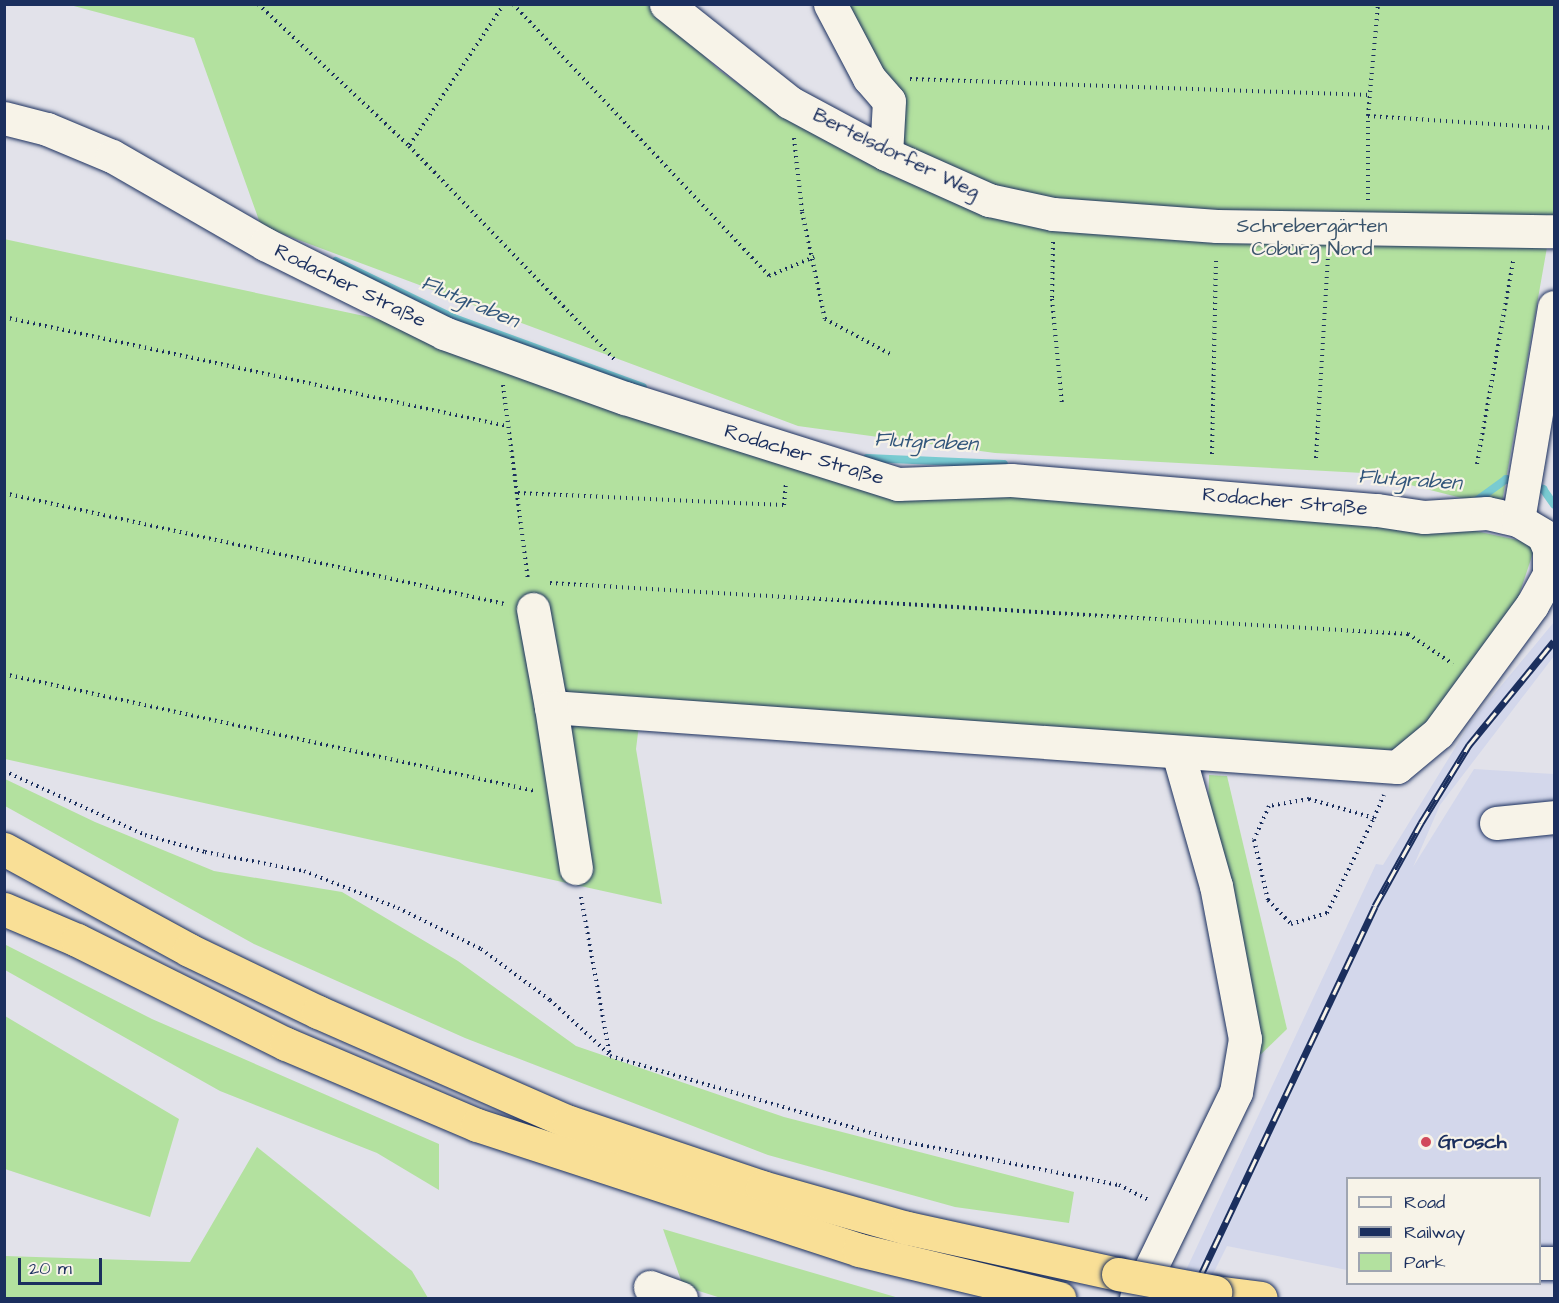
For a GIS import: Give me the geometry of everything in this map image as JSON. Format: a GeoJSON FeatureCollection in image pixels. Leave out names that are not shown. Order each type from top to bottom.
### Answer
{"type":"FeatureCollection","features":[{"type":"Feature","properties":{"kind":"highway"},"geometry":{"type":"LineString","coordinates":[[4,849],[189,950],[318,1012],[569,1122],[762,1187],[1127,1286],[1215,1292],[1261,1299]]}},
{"type":"Feature","properties":{"kind":"highway"},"geometry":{"type":"LineString","coordinates":[[4,898],[77,940]]}},
{"type":"Feature","properties":{"kind":"highway"},"geometry":{"type":"LineString","coordinates":[[4,909],[77,940],[286,1044],[477,1125],[859,1250],[1059,1299]]}},
{"type":"Feature","properties":{"kind":"highway"},"geometry":{"type":"LineString","coordinates":[[859,1250],[968,1299]]}},
{"type":"Feature","properties":{"kind":"street","name":"Bertelsdorfer Weg"},"geometry":{"type":"LineString","coordinates":[[666,4],[789,102],[886,154],[989,200],[1053,214],[1217,226],[1554,231]]}},
{"type":"Feature","properties":{"kind":"street"},"geometry":{"type":"LineString","coordinates":[[830,4],[869,78],[889,101],[886,154]]}},
{"type":"Feature","properties":{"kind":"street","name":"Rodacher Straße"},"geometry":{"type":"LineString","coordinates":[[4,118],[47,129],[112,156],[265,244],[444,333],[499,354],[789,452],[898,484],[1011,480],[1447,516],[1486,513],[1522,496],[1549,549],[1549,574],[1532,605],[1476,679]]}},
{"type":"Feature","properties":{"kind":"street"},"geometry":{"type":"LineString","coordinates":[[1522,496],[1554,307]]}},
{"type":"Feature","properties":{"kind":"street"},"geometry":{"type":"LineString","coordinates":[[531,595],[576,868]]}},
{"type":"Feature","properties":{"kind":"street"},"geometry":{"type":"LineString","coordinates":[[550,708],[1397,767],[1438,734],[1476,679]]}},
{"type":"Feature","properties":{"kind":"street"},"geometry":{"type":"LineString","coordinates":[[1127,1286],[1177,1216],[1236,1092],[1245,1039],[1216,886],[1178,753]]}},
{"type":"Feature","properties":{"kind":"street"},"geometry":{"type":"LineString","coordinates":[[1496,822],[1554,818]]}},
{"type":"Feature","properties":{"kind":"street"},"geometry":{"type":"LineString","coordinates":[[650,1287],[681,1299]]}},
{"type":"Feature","properties":{"kind":"path"},"geometry":{"type":"LineString","coordinates":[[258,4],[409,146],[616,360]]}},
{"type":"Feature","properties":{"kind":"path"},"geometry":{"type":"LineString","coordinates":[[409,146],[504,4]]}},
{"type":"Feature","properties":{"kind":"path"},"geometry":{"type":"LineString","coordinates":[[513,4],[769,276],[814,257]]}},
{"type":"Feature","properties":{"kind":"path"},"geometry":{"type":"LineString","coordinates":[[1368,228],[1368,116],[1378,4]]}},
{"type":"Feature","properties":{"kind":"path"},"geometry":{"type":"LineString","coordinates":[[869,78],[1371,95]]}},
{"type":"Feature","properties":{"kind":"path"},"geometry":{"type":"LineString","coordinates":[[789,102],[802,212],[814,257],[825,319],[890,354]]}},
{"type":"Feature","properties":{"kind":"path"},"geometry":{"type":"LineString","coordinates":[[1368,116],[1554,128]]}},
{"type":"Feature","properties":{"kind":"path"},"geometry":{"type":"LineString","coordinates":[[1053,214],[1052,299],[1062,405]]}},
{"type":"Feature","properties":{"kind":"path"},"geometry":{"type":"LineString","coordinates":[[1212,454],[1217,226]]}},
{"type":"Feature","properties":{"kind":"path"},"geometry":{"type":"LineString","coordinates":[[1316,458],[1329,226]]}},
{"type":"Feature","properties":{"kind":"path"},"geometry":{"type":"LineString","coordinates":[[1477,464],[1518,231]]}},
{"type":"Feature","properties":{"kind":"path"},"geometry":{"type":"LineString","coordinates":[[4,317],[507,426]]}},
{"type":"Feature","properties":{"kind":"path"},"geometry":{"type":"LineString","coordinates":[[499,354],[531,595]]}},
{"type":"Feature","properties":{"kind":"path"},"geometry":{"type":"LineString","coordinates":[[518,493],[784,504],[789,452]]}},
{"type":"Feature","properties":{"kind":"path"},"geometry":{"type":"LineString","coordinates":[[4,494],[531,595],[1408,634],[1476,679]]}},
{"type":"Feature","properties":{"kind":"path"},"geometry":{"type":"LineString","coordinates":[[4,674],[565,798]]}},
{"type":"Feature","properties":{"kind":"path"},"geometry":{"type":"LineString","coordinates":[[1374,818],[1310,799],[1269,806],[1254,840],[1268,900],[1291,924],[1327,914],[1374,818],[1397,767]]}},
{"type":"Feature","properties":{"kind":"path"},"geometry":{"type":"LineString","coordinates":[[4,771],[145,835],[206,852],[304,871],[398,908],[481,949],[550,1000],[610,1056],[892,1139],[1119,1185],[1177,1216]]}},
{"type":"Feature","properties":{"kind":"path"},"geometry":{"type":"LineString","coordinates":[[576,868],[610,1056]]}},
{"type":"Feature","properties":{"kind":"shaded area"},"geometry":{"type":"Polygon","coordinates":[[[1554,622],[1554,656],[1440,805],[1413,867],[1474,769],[1554,774],[1554,1284],[1541,1283],[1541,1177],[1346,1177],[1346,1270],[1227,1246],[1201,1298],[1173,1298],[1376,864],[1383,865],[1471,722],[1554,622]]]}},
{"type":"Feature","properties":{"kind":"green space","name":"Schrebergärten Coburg Nord"},"geometry":{"type":"Polygon","coordinates":[[[70,5],[650,5],[719,70],[785,117],[885,153],[889,101],[830,5],[1554,5],[1554,236],[1549,236],[1501,508],[1363,473],[995,453],[798,426],[261,226],[194,38],[70,5]]]}},
{"type":"Feature","properties":{"kind":"green space"},"geometry":{"type":"Polygon","coordinates":[[[4,239],[444,333],[859,475],[1377,510],[1536,544],[1516,604],[1476,679],[1407,747],[1371,753],[641,709],[636,749],[662,904],[5,759],[4,239]]]}},
{"type":"Feature","properties":{"kind":"green space"},"geometry":{"type":"Polygon","coordinates":[[[1209,775],[1227,776],[1287,1029],[1256,1059],[1208,810],[1209,775]]]}},
{"type":"Feature","properties":{"kind":"green space"},"geometry":{"type":"Polygon","coordinates":[[[5,779],[95,822],[214,871],[342,892],[458,961],[576,1046],[784,1117],[1074,1192],[1069,1223],[955,1207],[768,1155],[465,1038],[254,944],[5,806],[5,779]]]}},
{"type":"Feature","properties":{"kind":"green space"},"geometry":{"type":"Polygon","coordinates":[[[4,944],[152,1019],[439,1144],[439,1190],[377,1153],[220,1091],[5,970],[4,944]]]}},
{"type":"Feature","properties":{"kind":"green space"},"geometry":{"type":"Polygon","coordinates":[[[5,1016],[179,1119],[150,1217],[5,1169],[5,1016]]]}},
{"type":"Feature","properties":{"kind":"green space"},"geometry":{"type":"Polygon","coordinates":[[[257,1147],[412,1271],[428,1298],[5,1298],[5,1256],[190,1262],[257,1147]]]}},
{"type":"Feature","properties":{"kind":"green space"},"geometry":{"type":"Polygon","coordinates":[[[663,1229],[899,1298],[721,1298],[683,1286],[663,1229]]]}},
{"type":"Feature","properties":{"kind":"waterway","name":"Flutgraben"},"geometry":{"type":"LineString","coordinates":[[336,261],[454,318],[643,387]]}},
{"type":"Feature","properties":{"kind":"waterway","name":"Flutgraben"},"geometry":{"type":"LineString","coordinates":[[867,458],[1004,464]]}},
{"type":"Feature","properties":{"kind":"waterway","name":"Flutgraben"},"geometry":{"type":"LineString","coordinates":[[1476,501],[1506,479],[1518,482]]}},
{"type":"Feature","properties":{"kind":"waterway","name":"Flutgraben"},"geometry":{"type":"LineString","coordinates":[[1530,485],[1543,489],[1554,505]]}},
{"type":"Feature","properties":{"kind":"railway"},"geometry":{"type":"LineString","coordinates":[[1190,1298],[1375,906],[1421,823],[1469,745],[1554,641]]}},
{"type":"Feature","properties":{"kind":"place","name":"Grosch"},"geometry":{"type":"Point","coordinates":[1426,1142]}}]}
